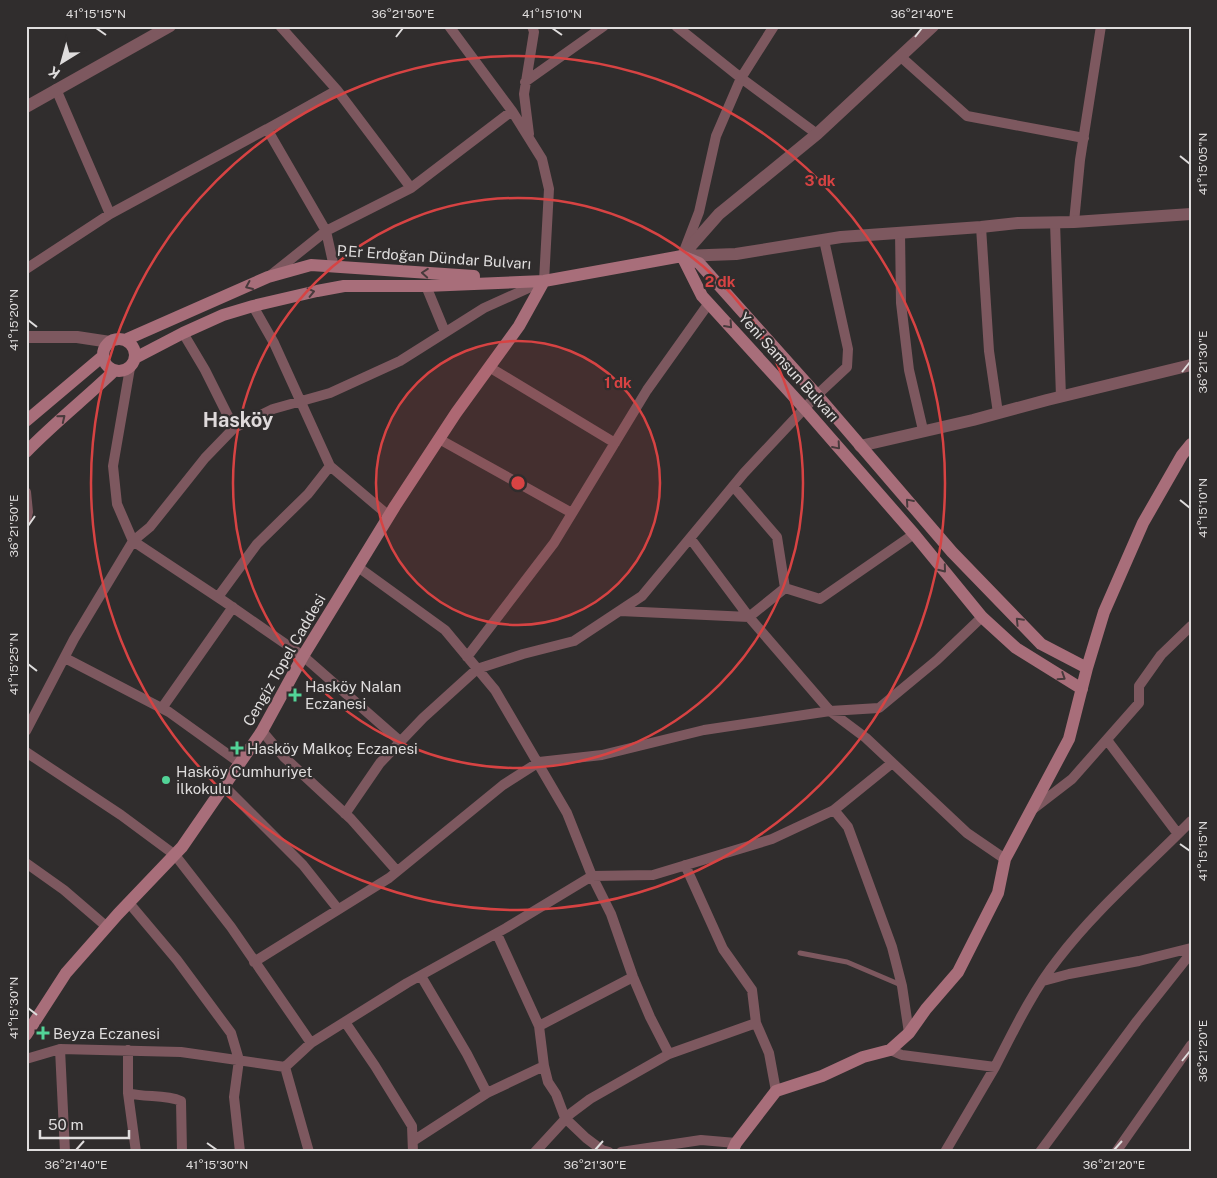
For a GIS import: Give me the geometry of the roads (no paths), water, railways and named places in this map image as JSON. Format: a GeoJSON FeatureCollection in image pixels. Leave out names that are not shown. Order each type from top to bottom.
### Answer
{"type":"FeatureCollection","features":[{"type":"Feature","properties":{"kind":"main road"},"geometry":{"type":"LineString","coordinates":[[544,281],[682,256]]}},
{"type":"Feature","properties":{"kind":"main road","name":"Yeni Samsun Bulvarı"},"geometry":{"type":"LineString","coordinates":[[682,256],[702,296],[805,409],[914,534],[982,617],[1016,648],[1082,689]]}},
{"type":"Feature","properties":{"kind":"main road","name":"Yeni Samsun Bulvarı"},"geometry":{"type":"LineString","coordinates":[[682,256],[699,264],[817,395],[952,552],[1041,644],[1087,668]]}},
{"type":"Feature","properties":{"kind":"main road","name":"P.Er Erdoğan Dündar Bulvarı"},"geometry":{"type":"LineString","coordinates":[[125,340],[268,277],[312,266],[544,281]]}},
{"type":"Feature","properties":{"kind":"main road","name":"P.Er Erdoğan Dündar Bulvarı"},"geometry":{"type":"LineString","coordinates":[[132,363],[183,333],[223,315],[317,291],[344,286],[426,286],[544,281]]}},
{"type":"Feature","properties":{"kind":"main road","name":"Cengiz Topel Caddesi"},"geometry":{"type":"LineString","coordinates":[[26,1035],[66,974],[182,847],[262,731],[303,656],[389,516],[439,439],[519,326],[544,281]]}},
{"type":"Feature","properties":{"kind":"main road"},"geometry":{"type":"LineString","coordinates":[[26,421],[114,340],[125,340],[133,347],[132,363],[125,370],[114,371],[26,452]]}},
{"type":"Feature","properties":{"kind":"main road"},"geometry":{"type":"LineString","coordinates":[[105,349],[106,365],[114,371]]}},
{"type":"Feature","properties":{"kind":"main road"},"geometry":{"type":"LineString","coordinates":[[734,1147],[776,1091],[822,1076],[863,1057],[890,1050],[909,1032],[958,972],[998,893],[1005,859],[1069,740],[1087,668],[1104,612],[1144,523],[1182,455],[1191,444]]}},
{"type":"Feature","properties":{"kind":"street"},"geometry":{"type":"LineString","coordinates":[[26,107],[170,26]]}},
{"type":"Feature","properties":{"kind":"street"},"geometry":{"type":"LineString","coordinates":[[280,26],[337,90],[411,188]]}},
{"type":"Feature","properties":{"kind":"street"},"geometry":{"type":"LineString","coordinates":[[26,731],[64,658],[133,541],[150,527],[205,458],[234,428],[273,409],[330,394],[400,361],[484,308],[544,281],[549,189],[542,159],[512,111],[450,26]]}},
{"type":"Feature","properties":{"kind":"street"},"geometry":{"type":"LineString","coordinates":[[529,138],[524,94],[534,32],[532,26]]}},
{"type":"Feature","properties":{"kind":"street"},"geometry":{"type":"LineString","coordinates":[[526,82],[604,26]]}},
{"type":"Feature","properties":{"kind":"street"},"geometry":{"type":"LineString","coordinates":[[676,26],[741,78],[817,134]]}},
{"type":"Feature","properties":{"kind":"street"},"geometry":{"type":"LineString","coordinates":[[682,256],[699,212],[716,136],[741,78],[774,26]]}},
{"type":"Feature","properties":{"kind":"street"},"geometry":{"type":"LineString","coordinates":[[682,256],[720,214],[817,134],[933,26]]}},
{"type":"Feature","properties":{"kind":"street"},"geometry":{"type":"LineString","coordinates":[[1074,222],[1084,138],[1101,26]]}},
{"type":"Feature","properties":{"kind":"street"},"geometry":{"type":"LineString","coordinates":[[901,56],[967,116],[1084,138]]}},
{"type":"Feature","properties":{"kind":"street"},"geometry":{"type":"LineString","coordinates":[[56,89],[110,214]]}},
{"type":"Feature","properties":{"kind":"street"},"geometry":{"type":"LineString","coordinates":[[26,269],[110,214],[337,90]]}},
{"type":"Feature","properties":{"kind":"street"},"geometry":{"type":"LineString","coordinates":[[268,277],[326,231],[411,188],[512,111]]}},
{"type":"Feature","properties":{"kind":"street"},"geometry":{"type":"LineString","coordinates":[[267,129],[326,231],[334,267]]}},
{"type":"Feature","properties":{"kind":"street"},"geometry":{"type":"LineString","coordinates":[[682,256],[736,254],[841,237],[981,227],[1018,222],[1074,222],[1191,214]]}},
{"type":"Feature","properties":{"kind":"street"},"geometry":{"type":"LineString","coordinates":[[1055,222],[1061,396]]}},
{"type":"Feature","properties":{"kind":"street"},"geometry":{"type":"LineString","coordinates":[[981,227],[989,351],[998,413]]}},
{"type":"Feature","properties":{"kind":"street"},"geometry":{"type":"LineString","coordinates":[[900,232],[901,303],[909,370],[924,430]]}},
{"type":"Feature","properties":{"kind":"street"},"geometry":{"type":"LineString","coordinates":[[345,814],[380,763],[423,718],[477,669],[523,654],[574,641],[642,596],[733,486],[817,395],[847,367],[848,349],[824,240]]}},
{"type":"Feature","properties":{"kind":"street"},"geometry":{"type":"LineString","coordinates":[[426,286],[446,332]]}},
{"type":"Feature","properties":{"kind":"street"},"geometry":{"type":"LineString","coordinates":[[467,657],[554,543],[647,390],[709,303]]}},
{"type":"Feature","properties":{"kind":"street"},"geometry":{"type":"LineString","coordinates":[[253,306],[274,343],[330,466],[389,516]]}},
{"type":"Feature","properties":{"kind":"street"},"geometry":{"type":"LineString","coordinates":[[183,333],[205,370],[234,428]]}},
{"type":"Feature","properties":{"kind":"street"},"geometry":{"type":"LineString","coordinates":[[26,336],[77,337],[105,349]]}},
{"type":"Feature","properties":{"kind":"street"},"geometry":{"type":"LineString","coordinates":[[132,363],[113,466],[117,504],[133,541],[303,656],[401,742]]}},
{"type":"Feature","properties":{"kind":"street"},"geometry":{"type":"LineString","coordinates":[[860,446],[1191,365]]}},
{"type":"Feature","properties":{"kind":"street"},"geometry":{"type":"LineString","coordinates":[[489,367],[615,443]]}},
{"type":"Feature","properties":{"kind":"street"},"geometry":{"type":"LineString","coordinates":[[114,371],[125,394]]}},
{"type":"Feature","properties":{"kind":"street"},"geometry":{"type":"LineString","coordinates":[[439,439],[572,513]]}},
{"type":"Feature","properties":{"kind":"street"},"geometry":{"type":"LineString","coordinates":[[218,597],[257,544],[308,494],[330,466]]}},
{"type":"Feature","properties":{"kind":"street"},"geometry":{"type":"LineString","coordinates":[[733,486],[778,537],[785,588]]}},
{"type":"Feature","properties":{"kind":"street"},"geometry":{"type":"LineString","coordinates":[[26,492],[28,512],[26,520]]}},
{"type":"Feature","properties":{"kind":"street"},"geometry":{"type":"LineString","coordinates":[[785,588],[820,599],[914,534]]}},
{"type":"Feature","properties":{"kind":"street"},"geometry":{"type":"LineString","coordinates":[[690,538],[749,617],[830,711],[866,738],[967,833],[1005,859]]}},
{"type":"Feature","properties":{"kind":"street"},"geometry":{"type":"LineString","coordinates":[[358,567],[445,630],[495,690],[567,813],[592,876],[611,914],[633,977],[650,1017],[669,1054]]}},
{"type":"Feature","properties":{"kind":"street"},"geometry":{"type":"LineString","coordinates":[[620,611],[749,617],[785,588]]}},
{"type":"Feature","properties":{"kind":"street"},"geometry":{"type":"LineString","coordinates":[[162,708],[233,607]]}},
{"type":"Feature","properties":{"kind":"street"},"geometry":{"type":"LineString","coordinates":[[254,962],[388,878],[503,785],[538,762],[602,755],[704,730],[830,711],[879,708],[937,660],[982,617]]}},
{"type":"Feature","properties":{"kind":"street"},"geometry":{"type":"LineString","coordinates":[[1032,810],[1072,779],[1139,703],[1139,686],[1161,655],[1191,626]]}},
{"type":"Feature","properties":{"kind":"street"},"geometry":{"type":"LineString","coordinates":[[64,658],[162,708],[240,763]]}},
{"type":"Feature","properties":{"kind":"street"},"geometry":{"type":"LineString","coordinates":[[262,731],[284,757],[345,814],[397,871]]}},
{"type":"Feature","properties":{"kind":"street"},"geometry":{"type":"LineString","coordinates":[[1107,740],[1178,834]]}},
{"type":"Feature","properties":{"kind":"street"},"geometry":{"type":"LineString","coordinates":[[26,752],[121,815],[175,855],[231,927],[311,1043]]}},
{"type":"Feature","properties":{"kind":"street"},"geometry":{"type":"LineString","coordinates":[[285,1067],[311,1043],[592,876],[653,875],[772,839],[834,810],[892,763]]}},
{"type":"Feature","properties":{"kind":"street"},"geometry":{"type":"LineString","coordinates":[[224,786],[303,865],[338,909]]}},
{"type":"Feature","properties":{"kind":"street"},"geometry":{"type":"LineString","coordinates":[[834,810],[848,827],[892,947],[902,986],[909,1032]]}},
{"type":"Feature","properties":{"kind":"street"},"geometry":{"type":"LineString","coordinates":[[945,1152],[995,1068],[1024,1010],[1058,958],[1140,870],[1191,821]]}},
{"type":"Feature","properties":{"kind":"street"},"geometry":{"type":"LineString","coordinates":[[26,863],[64,890],[107,927]]}},
{"type":"Feature","properties":{"kind":"street"},"geometry":{"type":"LineString","coordinates":[[685,865],[723,949],[752,990],[756,1023],[769,1053],[776,1091]]}},
{"type":"Feature","properties":{"kind":"street"},"geometry":{"type":"LineString","coordinates":[[129,903],[177,960],[231,1033],[240,1060],[234,1097],[240,1152]]}},
{"type":"Feature","properties":{"kind":"street"},"geometry":{"type":"LineString","coordinates":[[497,934],[539,1026],[548,1082],[556,1094],[566,1118],[586,1138],[602,1150],[609,1152]]}},
{"type":"Feature","properties":{"kind":"street"},"geometry":{"type":"LineString","coordinates":[[1043,981],[1191,948]]}},
{"type":"Feature","properties":{"kind":"street"},"geometry":{"type":"LineString","coordinates":[[1040,1152],[1137,1020],[1191,953]]}},
{"type":"Feature","properties":{"kind":"street"},"geometry":{"type":"LineString","coordinates":[[421,976],[467,1054],[487,1093]]}},
{"type":"Feature","properties":{"kind":"street"},"geometry":{"type":"LineString","coordinates":[[539,1026],[633,977]]}},
{"type":"Feature","properties":{"kind":"street"},"geometry":{"type":"LineString","coordinates":[[346,1022],[412,1126],[413,1152]]}},
{"type":"Feature","properties":{"kind":"street"},"geometry":{"type":"LineString","coordinates":[[535,1152],[566,1118],[590,1098],[669,1054],[756,1023]]}},
{"type":"Feature","properties":{"kind":"street"},"geometry":{"type":"LineString","coordinates":[[1116,1152],[1191,1045]]}},
{"type":"Feature","properties":{"kind":"street"},"geometry":{"type":"LineString","coordinates":[[26,1059],[60,1050],[128,1050],[182,1052],[285,1067]]}},
{"type":"Feature","properties":{"kind":"street"},"geometry":{"type":"LineString","coordinates":[[60,1050],[65,1152]]}},
{"type":"Feature","properties":{"kind":"street"},"geometry":{"type":"LineString","coordinates":[[128,1050],[128,1093],[136,1152]]}},
{"type":"Feature","properties":{"kind":"street"},"geometry":{"type":"LineString","coordinates":[[890,1050],[902,1056],[995,1068]]}},
{"type":"Feature","properties":{"kind":"street"},"geometry":{"type":"LineString","coordinates":[[413,1141],[487,1093],[544,1066]]}},
{"type":"Feature","properties":{"kind":"street"},"geometry":{"type":"LineString","coordinates":[[285,1067],[309,1152]]}},
{"type":"Feature","properties":{"kind":"street"},"geometry":{"type":"LineString","coordinates":[[128,1093],[137,1096],[170,1096],[181,1100],[182,1152]]}},
{"type":"Feature","properties":{"kind":"street"},"geometry":{"type":"LineString","coordinates":[[621,1152],[701,1140],[734,1147]]}},
{"type":"Feature","properties":{"kind":"lane"},"geometry":{"type":"LineString","coordinates":[[800,953],[847,962],[902,986]]}},
{"type":"Feature","properties":{"kind":"place","name":"Hasköy Nalan Eczanesi"},"geometry":{"type":"Point","coordinates":[295,695]}},
{"type":"Feature","properties":{"kind":"place","name":"Hasköy Malkoç Eczanesi"},"geometry":{"type":"Point","coordinates":[237,748]}},
{"type":"Feature","properties":{"kind":"place","name":"Hasköy Cumhuriyet İlkokulu"},"geometry":{"type":"Point","coordinates":[166,780]}},
{"type":"Feature","properties":{"kind":"place","name":"Beyza Eczanesi"},"geometry":{"type":"Point","coordinates":[43,1033]}},
{"type":"Feature","properties":{"kind":"district","name":"Hasköy"},"geometry":{"type":"Point","coordinates":[238,420]}}]}
